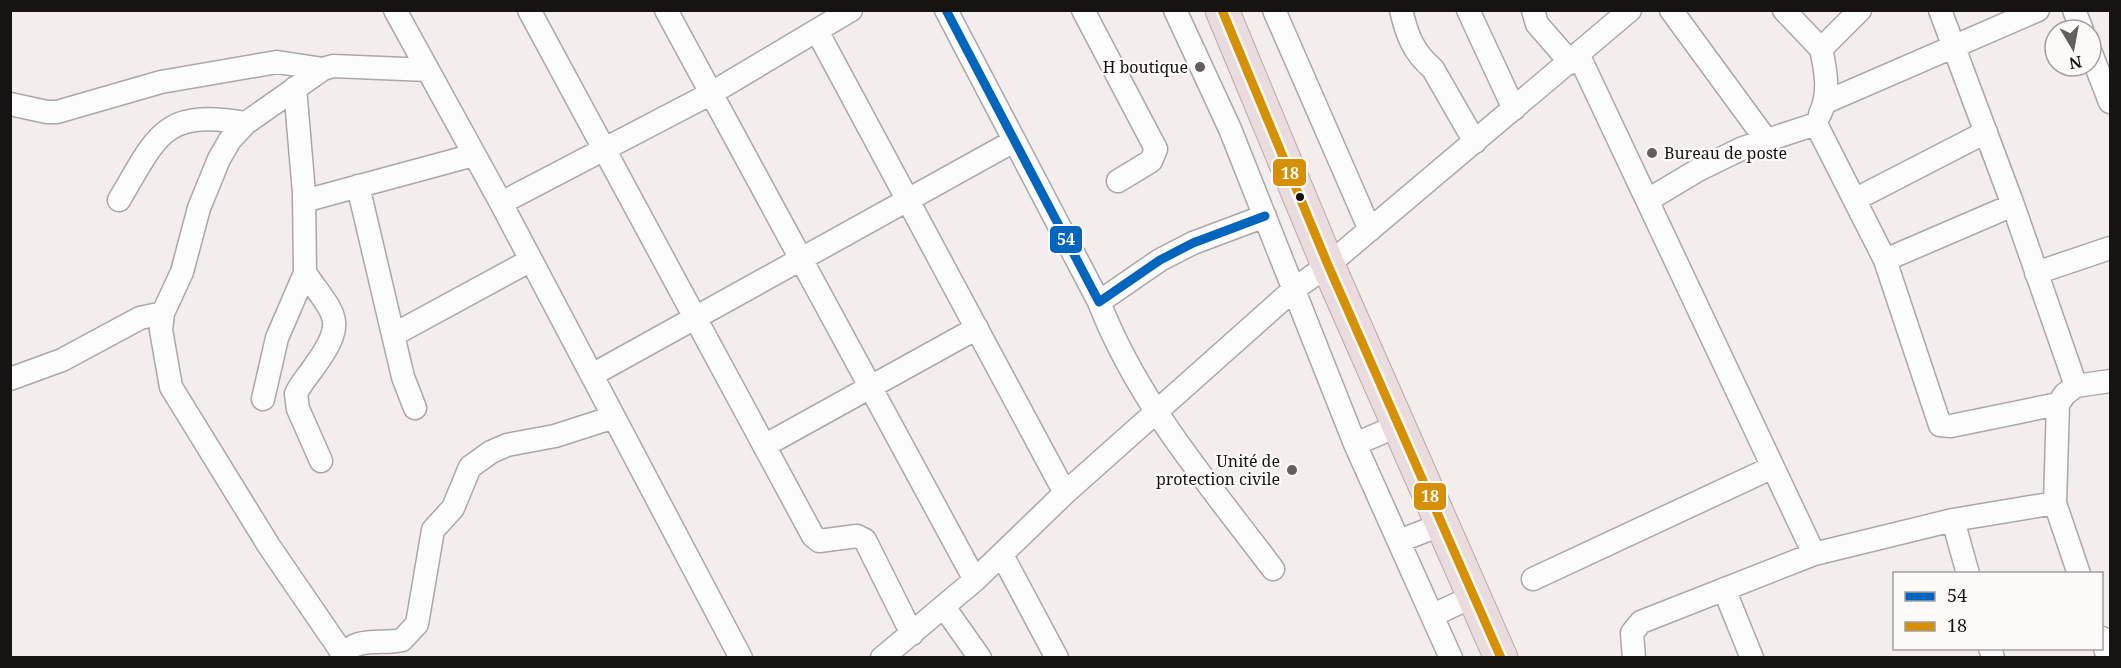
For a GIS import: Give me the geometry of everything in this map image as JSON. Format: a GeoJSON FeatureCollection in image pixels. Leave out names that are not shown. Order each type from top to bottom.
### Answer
{"type":"FeatureCollection","features":[{"type":"Feature","properties":{"kind":"highway"},"geometry":{"type":"LineString","coordinates":[[1222,10],[1329,266],[1501,657]]}},
{"type":"Feature","properties":{"kind":"street"},"geometry":{"type":"LineString","coordinates":[[395,10],[501,203],[741,657]]}},
{"type":"Feature","properties":{"kind":"street"},"geometry":{"type":"LineString","coordinates":[[529,10],[815,539],[819,541],[857,536],[865,540],[912,634]]}},
{"type":"Feature","properties":{"kind":"street"},"geometry":{"type":"LineString","coordinates":[[666,10],[975,580]]}},
{"type":"Feature","properties":{"kind":"street"},"geometry":{"type":"LineString","coordinates":[[501,203],[710,94],[851,10]]}},
{"type":"Feature","properties":{"kind":"street"},"geometry":{"type":"LineString","coordinates":[[946,10],[1099,302],[1130,372],[1155,412],[1273,569]]}},
{"type":"Feature","properties":{"kind":"street"},"geometry":{"type":"LineString","coordinates":[[1083,10],[1156,149],[1151,161],[1118,181]]}},
{"type":"Feature","properties":{"kind":"street"},"geometry":{"type":"LineString","coordinates":[[1176,10],[1230,129],[1355,444],[1451,657]]}},
{"type":"Feature","properties":{"kind":"street"},"geometry":{"type":"LineString","coordinates":[[1274,10],[1370,230]]}},
{"type":"Feature","properties":{"kind":"street"},"geometry":{"type":"LineString","coordinates":[[1401,10],[1408,40],[1423,61],[1433,69],[1475,142]]}},
{"type":"Feature","properties":{"kind":"street"},"geometry":{"type":"LineString","coordinates":[[1468,10],[1514,109]]}},
{"type":"Feature","properties":{"kind":"street"},"geometry":{"type":"LineString","coordinates":[[1533,10],[1537,24],[1575,59],[1648,200],[1771,468],[1814,554]]}},
{"type":"Feature","properties":{"kind":"street"},"geometry":{"type":"LineString","coordinates":[[882,657],[975,580],[1065,493],[1293,290],[1329,266],[1630,10]]}},
{"type":"Feature","properties":{"kind":"street"},"geometry":{"type":"LineString","coordinates":[[1671,10],[1767,141]]}},
{"type":"Feature","properties":{"kind":"street"},"geometry":{"type":"LineString","coordinates":[[1648,200],[1698,170],[1743,148],[1816,124],[1826,102],[1821,50],[1784,10]]}},
{"type":"Feature","properties":{"kind":"street"},"geometry":{"type":"LineString","coordinates":[[1821,50],[1860,10]]}},
{"type":"Feature","properties":{"kind":"street"},"geometry":{"type":"LineString","coordinates":[[1940,10],[2013,206],[2076,386]]}},
{"type":"Feature","properties":{"kind":"street"},"geometry":{"type":"LineString","coordinates":[[1826,102],[1955,48],[2038,10]]}},
{"type":"Feature","properties":{"kind":"street"},"geometry":{"type":"LineString","coordinates":[[817,31],[1065,493]]}},
{"type":"Feature","properties":{"kind":"street"},"geometry":{"type":"LineString","coordinates":[[10,105],[57,112],[161,82],[277,62],[323,69]]}},
{"type":"Feature","properties":{"kind":"street"},"geometry":{"type":"LineString","coordinates":[[428,70],[342,64],[323,69],[246,123],[230,140],[219,159],[199,208],[182,272],[163,313],[161,330],[171,387],[269,546],[342,656],[367,641],[402,640],[413,630],[417,624],[433,530],[453,508],[470,467],[491,452],[507,445],[555,436],[614,417]]}},
{"type":"Feature","properties":{"kind":"street"},"geometry":{"type":"LineString","coordinates":[[2101,78],[2110,102]]}},
{"type":"Feature","properties":{"kind":"street"},"geometry":{"type":"LineString","coordinates":[[263,399],[277,338],[305,273],[304,201],[296,88]]}},
{"type":"Feature","properties":{"kind":"street"},"geometry":{"type":"LineString","coordinates":[[119,200],[155,139],[165,129],[185,121],[207,118],[246,123]]}},
{"type":"Feature","properties":{"kind":"street"},"geometry":{"type":"LineString","coordinates":[[1816,124],[1885,260],[1940,425],[1951,426],[2058,404]]}},
{"type":"Feature","properties":{"kind":"street"},"geometry":{"type":"LineString","coordinates":[[1856,199],[1986,132]]}},
{"type":"Feature","properties":{"kind":"street"},"geometry":{"type":"LineString","coordinates":[[592,375],[1014,141]]}},
{"type":"Feature","properties":{"kind":"street"},"geometry":{"type":"LineString","coordinates":[[304,201],[474,155]]}},
{"type":"Feature","properties":{"kind":"street"},"geometry":{"type":"LineString","coordinates":[[358,186],[403,377],[415,408]]}},
{"type":"Feature","properties":{"kind":"street"},"geometry":{"type":"LineString","coordinates":[[1885,260],[2013,206]]}},
{"type":"Feature","properties":{"kind":"street"},"geometry":{"type":"LineString","coordinates":[[1099,302],[1160,260],[1193,243],[1265,216]]}},
{"type":"Feature","properties":{"kind":"street"},"geometry":{"type":"LineString","coordinates":[[2036,273],[2110,248]]}},
{"type":"Feature","properties":{"kind":"street"},"geometry":{"type":"LineString","coordinates":[[393,335],[531,260]]}},
{"type":"Feature","properties":{"kind":"street"},"geometry":{"type":"LineString","coordinates":[[305,273],[331,310],[335,327],[332,343],[296,394],[298,409],[321,461]]}},
{"type":"Feature","properties":{"kind":"street"},"geometry":{"type":"LineString","coordinates":[[10,379],[62,360],[140,318],[163,313]]}},
{"type":"Feature","properties":{"kind":"street"},"geometry":{"type":"LineString","coordinates":[[764,446],[976,328]]}},
{"type":"Feature","properties":{"kind":"street"},"geometry":{"type":"LineString","coordinates":[[2079,572],[2055,503],[2058,404],[2065,394],[2076,386],[2110,381]]}},
{"type":"Feature","properties":{"kind":"street"},"geometry":{"type":"LineString","coordinates":[[1355,444],[1400,425]]}},
{"type":"Feature","properties":{"kind":"street"},"geometry":{"type":"LineString","coordinates":[[1533,579],[1771,468]]}},
{"type":"Feature","properties":{"kind":"street"},"geometry":{"type":"LineString","coordinates":[[1634,657],[1632,633],[1641,622],[1814,554],[1953,520],[2055,503]]}},
{"type":"Feature","properties":{"kind":"street"},"geometry":{"type":"LineString","coordinates":[[1953,520],[1968,572]]}},
{"type":"Feature","properties":{"kind":"street"},"geometry":{"type":"LineString","coordinates":[[1399,541],[1443,524]]}},
{"type":"Feature","properties":{"kind":"street"},"geometry":{"type":"LineString","coordinates":[[1002,555],[1057,657]]}},
{"type":"Feature","properties":{"kind":"street"},"geometry":{"type":"LineString","coordinates":[[1724,589],[1752,657]]}},
{"type":"Feature","properties":{"kind":"street"},"geometry":{"type":"LineString","coordinates":[[1432,615],[1474,596]]}},
{"type":"Feature","properties":{"kind":"street"},"geometry":{"type":"LineString","coordinates":[[944,607],[980,657]]}},
{"type":"Feature","properties":{"kind":"street"},"geometry":{"type":"LineString","coordinates":[[2103,641],[2108,657]]}},
{"type":"Feature","properties":{"kind":"transit line","name":"54"},"geometry":{"type":"LineString","coordinates":[[946,10],[1099,302],[1160,260],[1193,243],[1265,216]]}},
{"type":"Feature","properties":{"kind":"transit line","name":"18"},"geometry":{"type":"LineString","coordinates":[[1222,10],[1328,265],[1501,658]]}},
{"type":"Feature","properties":{"kind":"place","name":"H boutique"},"geometry":{"type":"Point","coordinates":[1200,67]}},
{"type":"Feature","properties":{"kind":"place","name":"Bureau de poste"},"geometry":{"type":"Point","coordinates":[1652,153]}},
{"type":"Feature","properties":{"kind":"place","name":"Unité de protection civile"},"geometry":{"type":"Point","coordinates":[1292,470]}}]}
